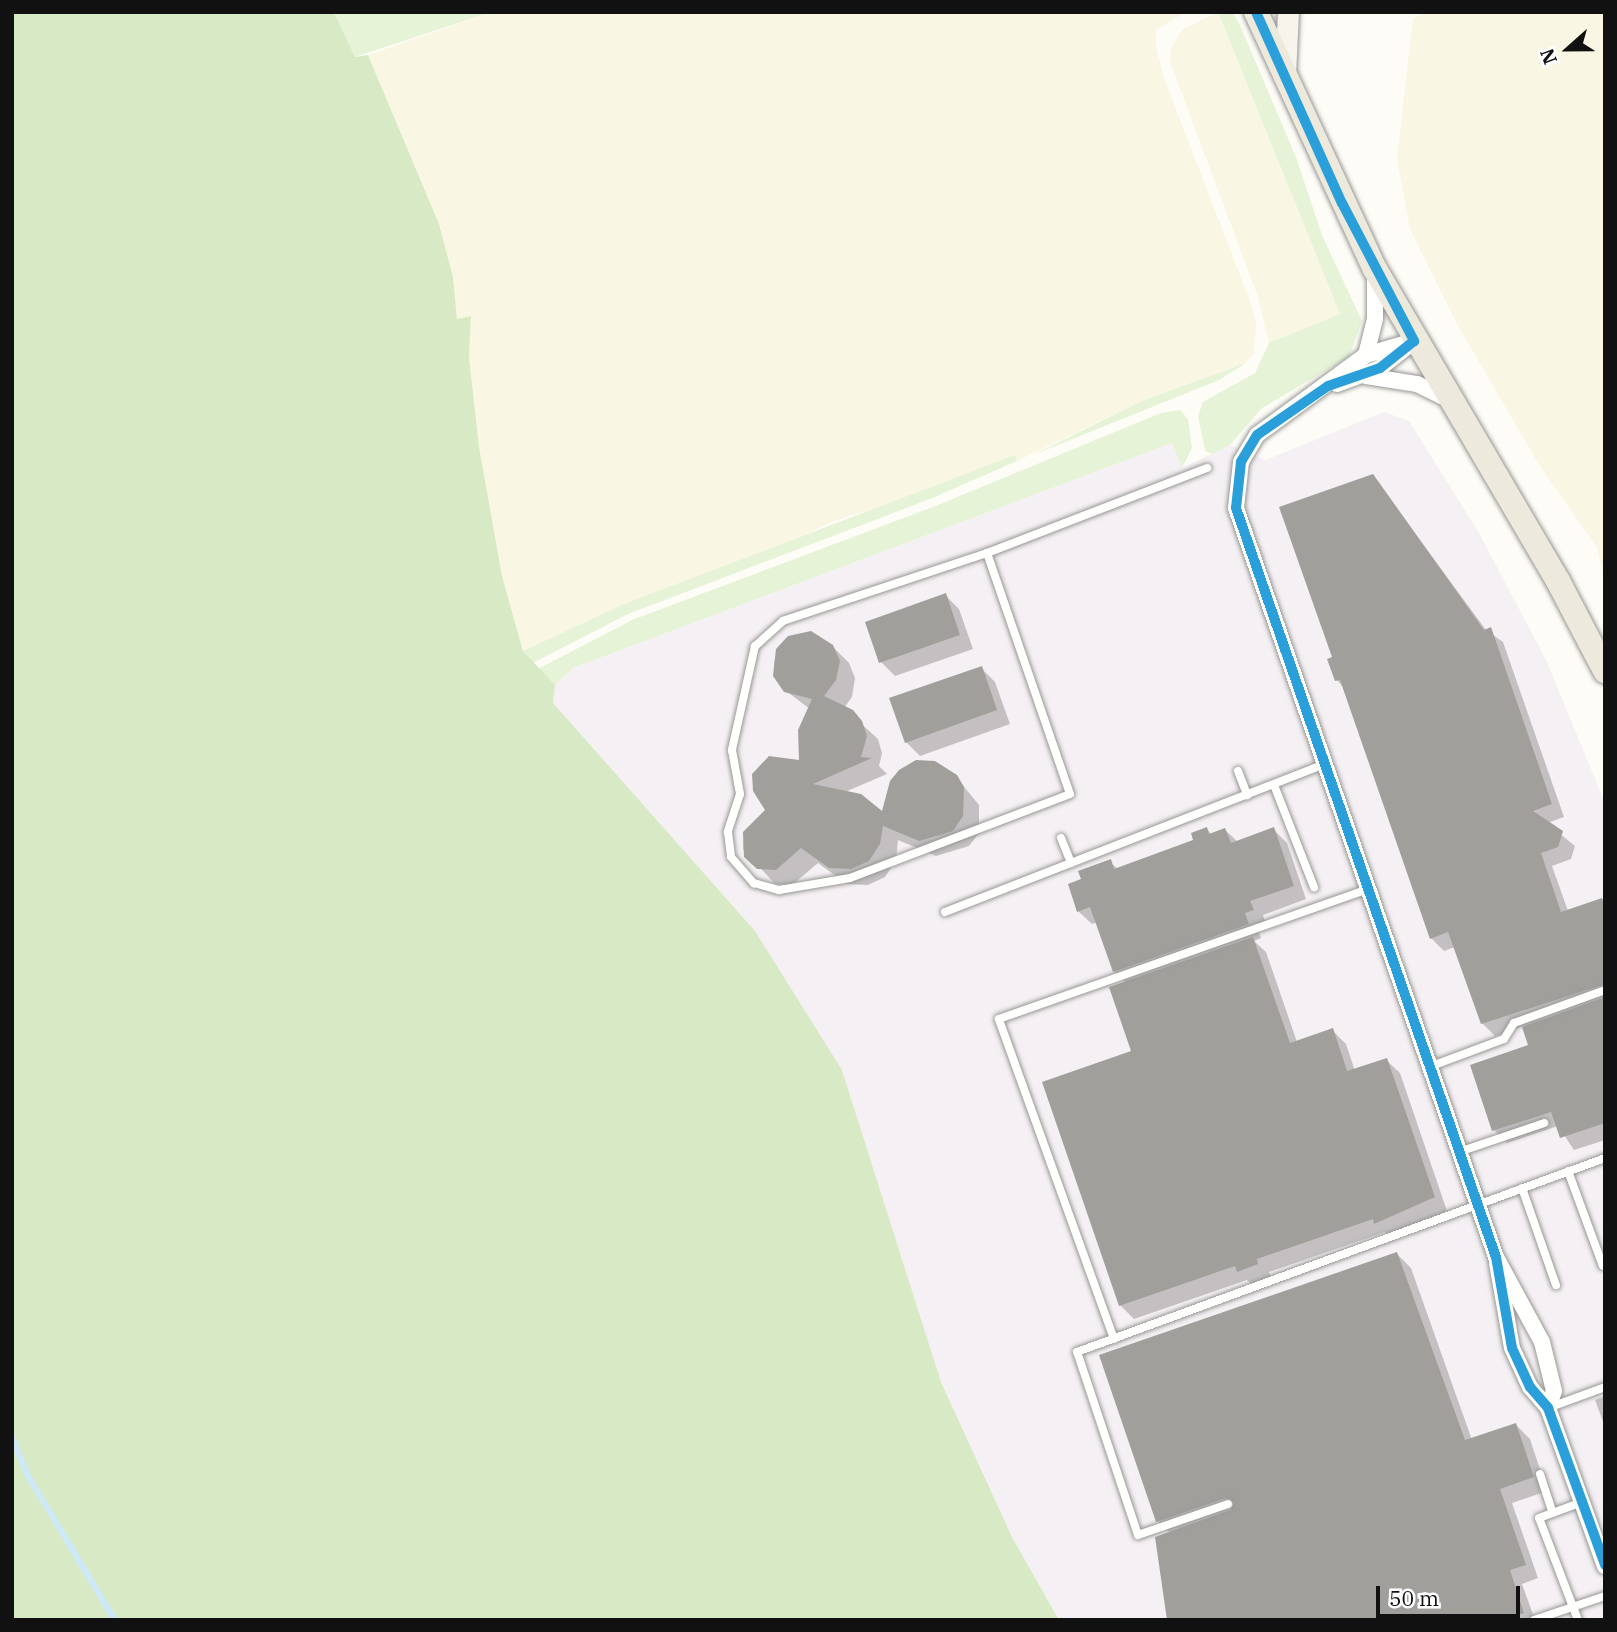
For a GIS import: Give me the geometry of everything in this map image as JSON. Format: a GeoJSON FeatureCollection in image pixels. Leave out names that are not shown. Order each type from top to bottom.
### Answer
{"type":"FeatureCollection","features":[{"type":"Feature","properties":{"kind":"main road"},"geometry":{"type":"LineString","coordinates":[[1256,12],[1374,269],[1446,398],[1559,581],[1605,671]]}},
{"type":"Feature","properties":{"kind":"street"},"geometry":{"type":"LineString","coordinates":[[1285,77],[1288,12]]}},
{"type":"Feature","properties":{"kind":"street"},"geometry":{"type":"LineString","coordinates":[[1366,355],[1375,318],[1374,269]]}},
{"type":"Feature","properties":{"kind":"street"},"geometry":{"type":"LineString","coordinates":[[1414,341],[1366,355],[1328,386],[1257,435],[1241,462],[1235,499],[1245,541],[1496,1257],[1512,1348],[1530,1387],[1548,1408],[1605,1566]]}},
{"type":"Feature","properties":{"kind":"street"},"geometry":{"type":"LineString","coordinates":[[1328,386],[1363,376],[1414,341]]}},
{"type":"Feature","properties":{"kind":"street"},"geometry":{"type":"LineString","coordinates":[[1363,376],[1417,384],[1446,398]]}},
{"type":"Feature","properties":{"kind":"street"},"geometry":{"type":"LineString","coordinates":[[1496,1257],[1542,1342],[1554,1391],[1548,1408]]}},
{"type":"Feature","properties":{"kind":"lane"},"geometry":{"type":"LineString","coordinates":[[987,553],[1070,794],[850,878],[779,890],[754,883],[731,857],[727,832],[740,794],[732,750],[755,646],[783,621],[987,553],[1208,468]]}},
{"type":"Feature","properties":{"kind":"lane"},"geometry":{"type":"LineString","coordinates":[[945,912],[1324,764]]}},
{"type":"Feature","properties":{"kind":"lane"},"geometry":{"type":"LineString","coordinates":[[1238,771],[1247,795]]}},
{"type":"Feature","properties":{"kind":"lane"},"geometry":{"type":"LineString","coordinates":[[1274,785],[1314,887]]}},
{"type":"Feature","properties":{"kind":"lane"},"geometry":{"type":"LineString","coordinates":[[1061,838],[1071,863]]}},
{"type":"Feature","properties":{"kind":"lane"},"geometry":{"type":"LineString","coordinates":[[1114,1339],[999,1019],[1368,889]]}},
{"type":"Feature","properties":{"kind":"lane"},"geometry":{"type":"LineString","coordinates":[[1429,1067],[1504,1040],[1514,1023],[1605,990]]}},
{"type":"Feature","properties":{"kind":"lane"},"geometry":{"type":"LineString","coordinates":[[1459,1153],[1545,1123]]}},
{"type":"Feature","properties":{"kind":"lane"},"geometry":{"type":"LineString","coordinates":[[1228,1504],[1138,1535],[1077,1352],[1605,1158]]}},
{"type":"Feature","properties":{"kind":"lane"},"geometry":{"type":"LineString","coordinates":[[1568,1171],[1603,1266]]}},
{"type":"Feature","properties":{"kind":"lane"},"geometry":{"type":"LineString","coordinates":[[1522,1188],[1556,1285]]}},
{"type":"Feature","properties":{"kind":"lane"},"geometry":{"type":"LineString","coordinates":[[1548,1408],[1605,1387]]}},
{"type":"Feature","properties":{"kind":"lane"},"geometry":{"type":"LineString","coordinates":[[1540,1474],[1552,1512]]}},
{"type":"Feature","properties":{"kind":"lane"},"geometry":{"type":"LineString","coordinates":[[1578,1620],[1539,1518],[1581,1502]]}},
{"type":"Feature","properties":{"kind":"lane"},"geometry":{"type":"LineString","coordinates":[[1534,1620],[1605,1596]]}},
{"type":"Feature","properties":{"kind":"shaded area"},"geometry":{"type":"Polygon","coordinates":[[[491,12],[1186,12],[1156,30],[1156,47],[1164,78],[1250,301],[1256,323],[1254,353],[1246,363],[1144,400],[1017,461],[1015,456],[914,497],[837,520],[751,559],[624,604],[523,651],[502,576],[479,447],[469,357],[471,316],[457,319],[453,277],[439,224],[368,55],[491,12]]]}},
{"type":"Feature","properties":{"kind":"shaded area"},"geometry":{"type":"Polygon","coordinates":[[[1218,12],[1340,314],[1269,343],[1258,297],[1170,62],[1171,48],[1182,30],[1218,12]]]}},
{"type":"Feature","properties":{"kind":"shaded area"},"geometry":{"type":"Polygon","coordinates":[[[1426,12],[1605,12],[1605,580],[1597,548],[1538,463],[1457,324],[1410,229],[1397,159],[1413,18],[1426,12]]]}},
{"type":"Feature","properties":{"kind":"shaded area"},"geometry":{"type":"Polygon","coordinates":[[[1384,412],[1409,421],[1479,533],[1546,660],[1605,803],[1605,1620],[1059,1620],[1012,1537],[941,1382],[842,1070],[553,703],[555,685],[573,668],[1172,443],[1182,468],[1230,445],[1266,460],[1384,412]]]}},
{"type":"Feature","properties":{"kind":"green space"},"geometry":{"type":"Polygon","coordinates":[[[12,12],[334,12],[355,57],[368,55],[439,224],[453,277],[457,319],[471,316],[469,357],[479,447],[502,576],[523,651],[555,685],[553,703],[755,931],[842,1070],[941,1382],[1012,1537],[1059,1620],[12,1620],[12,12]]]}},
{"type":"Feature","properties":{"kind":"green space"},"geometry":{"type":"Polygon","coordinates":[[[334,12],[491,12],[355,57],[334,12]]]}},
{"type":"Feature","properties":{"kind":"green space"},"geometry":{"type":"Polygon","coordinates":[[[1218,12],[1232,12],[1239,23],[1296,157],[1322,235],[1362,321],[1349,357],[1262,408],[1230,445],[1212,454],[1205,451],[1198,416],[1203,402],[1255,373],[1269,343],[1340,314],[1218,12]]]}},
{"type":"Feature","properties":{"kind":"green space"},"geometry":{"type":"Polygon","coordinates":[[[1246,363],[1219,380],[1033,455],[1144,400],[1246,363]]]}},
{"type":"Feature","properties":{"kind":"green space"},"geometry":{"type":"Polygon","coordinates":[[[1180,410],[1188,419],[1192,448],[1182,468],[1172,443],[573,668],[555,685],[538,669],[632,620],[933,507],[1161,413],[1180,410]]]}},
{"type":"Feature","properties":{"kind":"green space"},"geometry":{"type":"Polygon","coordinates":[[[1015,455],[1017,461],[930,499],[628,614],[533,663],[523,651],[624,604],[1015,455]]]}},
{"type":"Feature","properties":{"kind":"building"},"geometry":{"type":"Polygon","coordinates":[[[1373,474],[1484,630],[1491,627],[1552,804],[1533,811],[1563,831],[1558,847],[1541,853],[1561,912],[1602,898],[1605,907],[1605,984],[1481,1024],[1448,932],[1430,939],[1340,680],[1335,681],[1327,659],[1332,657],[1279,507],[1373,474]]]}},
{"type":"Feature","properties":{"kind":"building"},"geometry":{"type":"Polygon","coordinates":[[[946,593],[960,635],[879,663],[865,622],[946,593]]]}},
{"type":"Feature","properties":{"kind":"building"},"geometry":{"type":"Polygon","coordinates":[[[811,631],[833,645],[840,661],[836,680],[824,696],[853,710],[862,721],[867,736],[861,757],[872,758],[813,784],[861,794],[882,811],[890,781],[899,770],[916,760],[935,761],[957,775],[964,787],[963,816],[953,831],[919,841],[883,826],[880,844],[869,861],[851,869],[829,868],[801,848],[776,870],[757,869],[744,857],[743,832],[765,810],[753,791],[752,774],[769,756],[799,760],[798,730],[812,699],[784,692],[773,676],[776,649],[788,636],[811,631]]]}},
{"type":"Feature","properties":{"kind":"building"},"geometry":{"type":"Polygon","coordinates":[[[982,666],[997,710],[905,743],[889,698],[982,666]]]}},
{"type":"Feature","properties":{"kind":"building"},"geometry":{"type":"Polygon","coordinates":[[[1207,827],[1209,834],[1225,828],[1231,843],[1274,827],[1294,886],[1250,901],[1254,910],[1245,913],[1249,924],[1113,972],[1090,907],[1077,912],[1068,884],[1081,879],[1078,871],[1111,859],[1114,869],[1193,840],[1191,833],[1207,827]]]}},
{"type":"Feature","properties":{"kind":"building"},"geometry":{"type":"Polygon","coordinates":[[[1253,937],[1290,1043],[1333,1028],[1347,1071],[1387,1058],[1435,1197],[1374,1224],[1373,1219],[1257,1259],[1258,1264],[1237,1272],[1235,1266],[1119,1306],[1042,1082],[1131,1051],[1109,987],[1253,937]]]}},
{"type":"Feature","properties":{"kind":"building"},"geometry":{"type":"Polygon","coordinates":[[[1605,997],[1605,1123],[1560,1138],[1551,1112],[1492,1131],[1470,1065],[1528,1045],[1522,1027],[1605,997]]]}},
{"type":"Feature","properties":{"kind":"building"},"geometry":{"type":"Polygon","coordinates":[[[1397,1252],[1465,1440],[1516,1423],[1534,1477],[1500,1489],[1526,1565],[1510,1570],[1524,1613],[1503,1620],[1167,1620],[1155,1537],[1230,1510],[1234,1503],[1226,1498],[1156,1522],[1099,1355],[1397,1252]]]}},
{"type":"Feature","properties":{"kind":"waterway"},"geometry":{"type":"LineString","coordinates":[[12,1437],[28,1476],[115,1620]]}},
{"type":"Feature","properties":{"kind":"transit line"},"geometry":{"type":"LineString","coordinates":[[1256,12],[1342,203],[1414,341],[1380,368],[1328,386],[1257,435],[1241,462],[1236,508],[1496,1257],[1512,1348],[1530,1387],[1548,1408],[1605,1565]]}}]}
